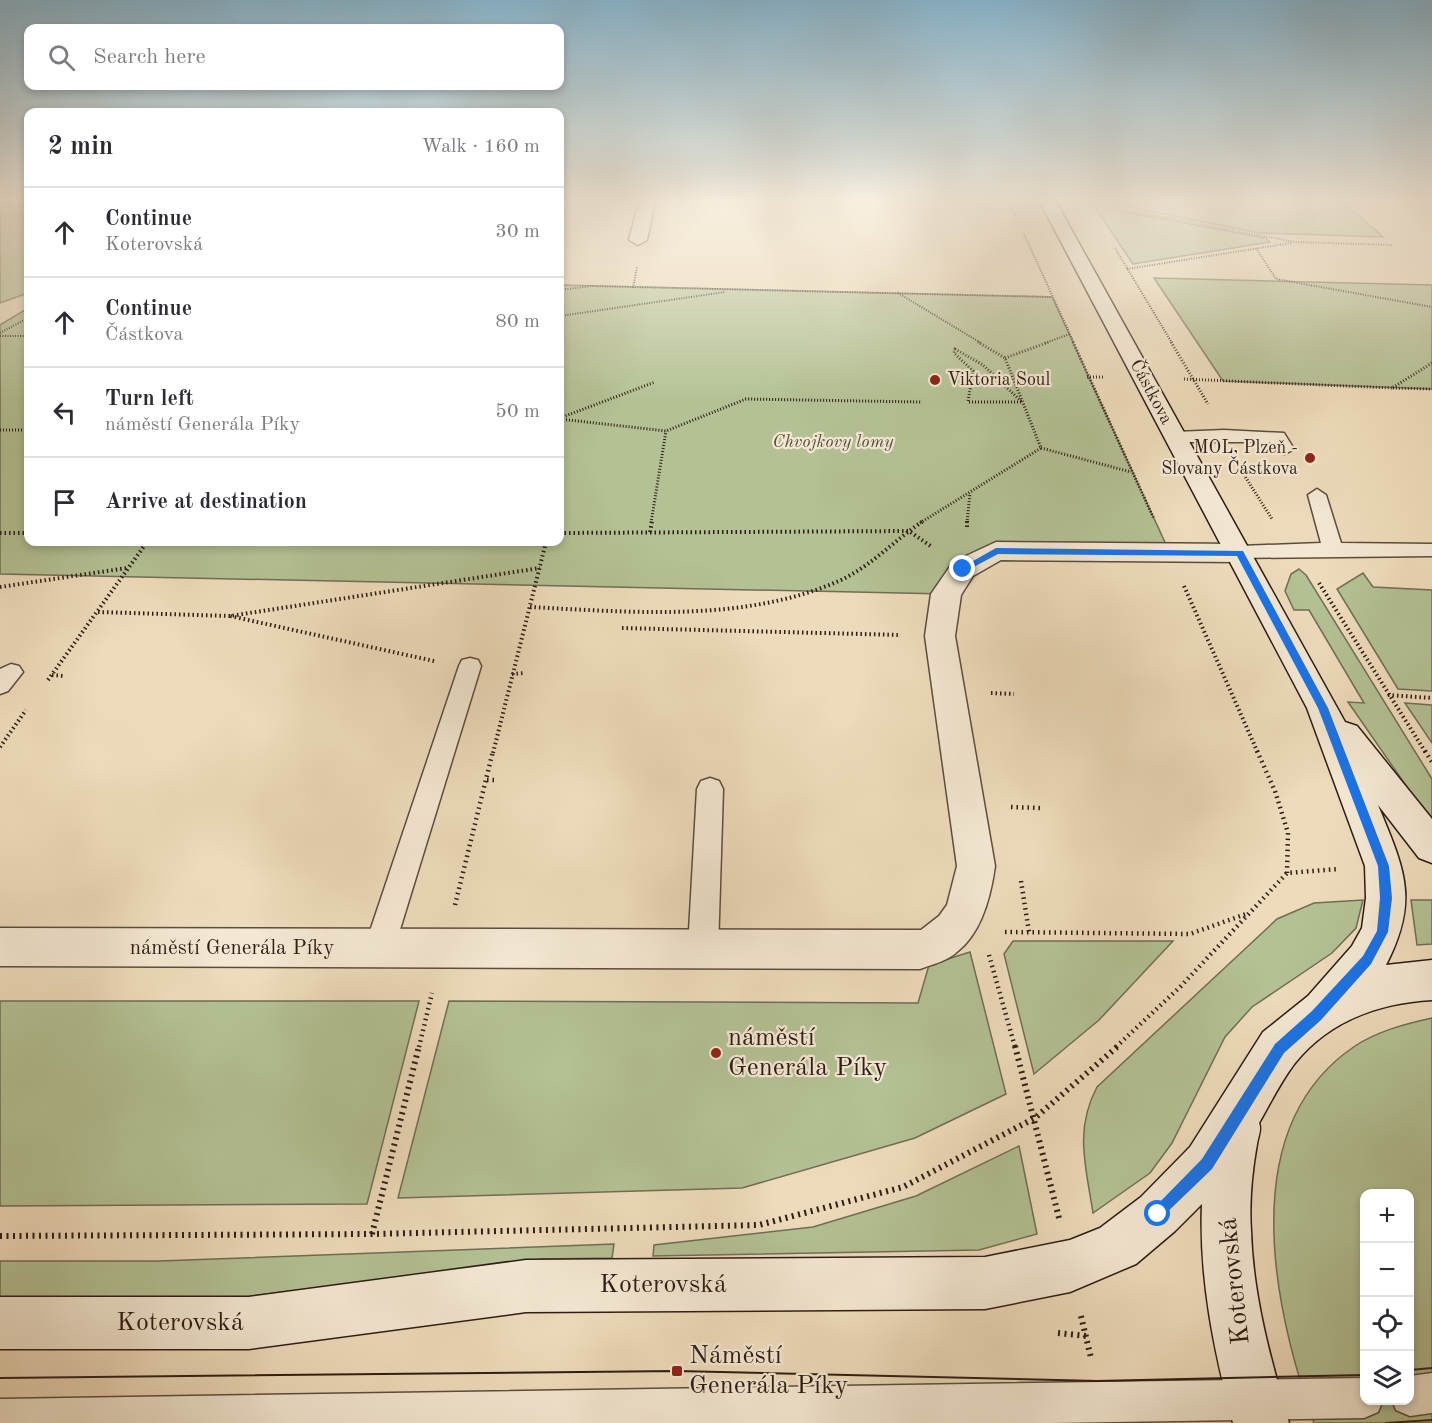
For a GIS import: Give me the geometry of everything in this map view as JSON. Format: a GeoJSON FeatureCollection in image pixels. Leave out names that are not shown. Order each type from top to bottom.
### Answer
{"type":"FeatureCollection","features":[{"type":"Feature","properties":{"kind":"street","name":"Částkova"},"geometry":{"type":"LineString","coordinates":[[1085,268],[1323,708],[1384,866],[1386,898],[1382,932],[1367,960],[1316,1015]]}},
{"type":"Feature","properties":{"kind":"street"},"geometry":{"type":"LineString","coordinates":[[968,932],[968,903],[976,866],[941,623],[946,594],[963,569],[996,551],[1240,553]]}},
{"type":"Feature","properties":{"kind":"street","name":"Částkova"},"geometry":{"type":"LineString","coordinates":[[1323,708],[1432,847]]}},
{"type":"Feature","properties":{"kind":"street","name":"náměstí Generála Píky"},"geometry":{"type":"LineString","coordinates":[[0,947],[920,950],[968,932]]}},
{"type":"Feature","properties":{"kind":"street","name":"Koterovská"},"geometry":{"type":"LineString","coordinates":[[0,1323],[249,1323],[526,1286],[985,1283],[1070,1266],[1118,1246],[1158,1214],[1207,1164],[1279,1048],[1316,1015],[1355,995],[1398,982],[1432,980]]}},
{"type":"Feature","properties":{"kind":"street","name":"Koterovská"},"geometry":{"type":"LineString","coordinates":[[1251,1092],[1235,1134],[1227,1184],[1225,1241],[1232,1306],[1258,1412]]}},
{"type":"Feature","properties":{"kind":"lane"},"geometry":{"type":"LineString","coordinates":[[1175,437],[1224,435],[1278,437],[1285,449]]}},
{"type":"Feature","properties":{"kind":"lane"},"geometry":{"type":"LineString","coordinates":[[1317,495],[1333,549]]}},
{"type":"Feature","properties":{"kind":"lane"},"geometry":{"type":"LineString","coordinates":[[1240,553],[1333,549],[1432,550]]}},
{"type":"Feature","properties":{"kind":"lane"},"geometry":{"type":"LineString","coordinates":[[379,949],[470,666]]}},
{"type":"Feature","properties":{"kind":"lane"},"geometry":{"type":"LineString","coordinates":[[704,949],[710,789]]}},
{"type":"Feature","properties":{"kind":"lane"},"geometry":{"type":"LineString","coordinates":[[1414,1395],[1432,1393]]}},
{"type":"Feature","properties":{"kind":"lane"},"geometry":{"type":"LineString","coordinates":[[0,1419],[1258,1412],[1360,1399]]}},
{"type":"Feature","properties":{"kind":"path"},"geometry":{"type":"LineString","coordinates":[[1131,268],[1127,269],[1196,380],[1239,468],[1293,552],[1312,570],[1388,695],[1432,762]]}},
{"type":"Feature","properties":{"kind":"path"},"geometry":{"type":"LineString","coordinates":[[1269,268],[1276,279],[1432,307]]}},
{"type":"Feature","properties":{"kind":"path"},"geometry":{"type":"LineString","coordinates":[[564,289],[591,286],[1052,297]]}},
{"type":"Feature","properties":{"kind":"path"},"geometry":{"type":"LineString","coordinates":[[564,315],[736,291]]}},
{"type":"Feature","properties":{"kind":"path"},"geometry":{"type":"LineString","coordinates":[[898,294],[1005,358],[1041,448]]}},
{"type":"Feature","properties":{"kind":"path"},"geometry":{"type":"LineString","coordinates":[[0,335],[24,320]]}},
{"type":"Feature","properties":{"kind":"path"},"geometry":{"type":"LineString","coordinates":[[1005,358],[1070,334]]}},
{"type":"Feature","properties":{"kind":"path"},"geometry":{"type":"LineString","coordinates":[[0,335],[24,336]]}},
{"type":"Feature","properties":{"kind":"path"},"geometry":{"type":"LineString","coordinates":[[955,349],[986,365],[1004,388],[1022,402],[968,402],[972,371],[954,353],[955,349]]}},
{"type":"Feature","properties":{"kind":"path"},"geometry":{"type":"LineString","coordinates":[[1392,388],[1432,363]]}},
{"type":"Feature","properties":{"kind":"path"},"geometry":{"type":"LineString","coordinates":[[1087,377],[1432,389]]}},
{"type":"Feature","properties":{"kind":"path"},"geometry":{"type":"LineString","coordinates":[[564,416],[655,382]]}},
{"type":"Feature","properties":{"kind":"path"},"geometry":{"type":"LineString","coordinates":[[564,418],[666,431],[746,399],[921,402]]}},
{"type":"Feature","properties":{"kind":"path"},"geometry":{"type":"LineString","coordinates":[[0,430],[24,430]]}},
{"type":"Feature","properties":{"kind":"path"},"geometry":{"type":"LineString","coordinates":[[650,532],[666,431]]}},
{"type":"Feature","properties":{"kind":"path"},"geometry":{"type":"LineString","coordinates":[[530,606],[645,611],[729,606],[788,597],[840,579],[880,555],[909,531],[1041,448],[1131,472]]}},
{"type":"Feature","properties":{"kind":"path"},"geometry":{"type":"LineString","coordinates":[[564,532],[909,531],[926,543]]}},
{"type":"Feature","properties":{"kind":"path"},"geometry":{"type":"LineString","coordinates":[[0,533],[24,533]]}},
{"type":"Feature","properties":{"kind":"path"},"geometry":{"type":"LineString","coordinates":[[68,652],[144,546]]}},
{"type":"Feature","properties":{"kind":"path"},"geometry":{"type":"LineString","coordinates":[[524,674],[513,674],[545,546]]}},
{"type":"Feature","properties":{"kind":"path"},"geometry":{"type":"LineString","coordinates":[[0,587],[128,568]]}},
{"type":"Feature","properties":{"kind":"path"},"geometry":{"type":"LineString","coordinates":[[97,612],[230,616],[540,568]]}},
{"type":"Feature","properties":{"kind":"path"},"geometry":{"type":"LineString","coordinates":[[230,616],[418,659]]}},
{"type":"Feature","properties":{"kind":"path"},"geometry":{"type":"LineString","coordinates":[[622,628],[941,623]]}},
{"type":"Feature","properties":{"kind":"path"},"geometry":{"type":"LineString","coordinates":[[52,675],[64,676]]}},
{"type":"Feature","properties":{"kind":"path"},"geometry":{"type":"LineString","coordinates":[[988,693],[1014,694]]}},
{"type":"Feature","properties":{"kind":"path"},"geometry":{"type":"LineString","coordinates":[[1388,695],[1432,698]]}},
{"type":"Feature","properties":{"kind":"path"},"geometry":{"type":"LineString","coordinates":[[486,780],[496,780]]}},
{"type":"Feature","properties":{"kind":"path"},"geometry":{"type":"LineString","coordinates":[[1008,806],[1040,808]]}},
{"type":"Feature","properties":{"kind":"path"},"geometry":{"type":"LineString","coordinates":[[0,1236],[372,1234],[759,1225],[903,1187],[1035,1118],[1106,1057],[1173,994],[1287,873]]}},
{"type":"Feature","properties":{"kind":"path"},"geometry":{"type":"LineString","coordinates":[[1035,1118],[968,932],[1190,934],[1248,914]]}},
{"type":"Feature","properties":{"kind":"path"},"geometry":{"type":"LineString","coordinates":[[1058,1333],[1086,1336]]}},
{"type":"Feature","properties":{"kind":"green space"},"geometry":{"type":"Polygon","coordinates":[[[0,268],[24,268],[24,294],[0,303],[0,268]]]}},
{"type":"Feature","properties":{"kind":"green space"},"geometry":{"type":"Polygon","coordinates":[[[1154,278],[1432,285],[1432,389],[1223,381],[1154,278]]]}},
{"type":"Feature","properties":{"kind":"green space","name":"Chvojkovy lomy"},"geometry":{"type":"Polygon","coordinates":[[[564,285],[1052,297],[1169,551],[996,551],[946,594],[0,574],[0,325],[24,310],[24,546],[564,546],[564,285]]]}},
{"type":"Feature","properties":{"kind":"green space"},"geometry":{"type":"Polygon","coordinates":[[[1299,569],[1306,575],[1432,779],[1432,823],[1348,702],[1364,703],[1309,610],[1294,610],[1285,591],[1291,574],[1299,569]]]}},
{"type":"Feature","properties":{"kind":"green space"},"geometry":{"type":"Polygon","coordinates":[[[1363,573],[1373,587],[1432,590],[1432,691],[1398,689],[1337,589],[1363,573]]]}},
{"type":"Feature","properties":{"kind":"green space"},"geometry":{"type":"Polygon","coordinates":[[[1405,703],[1432,705],[1432,743],[1405,703]]]}},
{"type":"Feature","properties":{"kind":"green space"},"geometry":{"type":"Polygon","coordinates":[[[1363,900],[1356,928],[1332,953],[1252,1007],[1225,1037],[1172,1143],[1150,1173],[1093,1213],[1085,1164],[1084,1134],[1090,1103],[1097,1087],[1277,919],[1314,903],[1363,900]]]}},
{"type":"Feature","properties":{"kind":"green space"},"geometry":{"type":"Polygon","coordinates":[[[1411,900],[1432,900],[1432,944],[1417,945],[1411,900]]]}},
{"type":"Feature","properties":{"kind":"green space"},"geometry":{"type":"Polygon","coordinates":[[[1013,941],[1173,941],[1099,1020],[1034,1074],[1004,954],[1013,941]]]}},
{"type":"Feature","properties":{"kind":"green space"},"geometry":{"type":"Polygon","coordinates":[[[970,952],[1006,1094],[915,1138],[742,1188],[398,1198],[449,1001],[918,1003],[929,965],[970,952]]]}},
{"type":"Feature","properties":{"kind":"green space"},"geometry":{"type":"Polygon","coordinates":[[[0,1001],[419,1001],[367,1204],[0,1206],[0,1001]]]}},
{"type":"Feature","properties":{"kind":"green space"},"geometry":{"type":"Polygon","coordinates":[[[1432,1018],[1432,1423],[1314,1423],[1286,1328],[1277,1275],[1274,1222],[1278,1171],[1292,1123],[1317,1081],[1355,1046],[1392,1029],[1432,1018]]]}},
{"type":"Feature","properties":{"kind":"green space"},"geometry":{"type":"Polygon","coordinates":[[[1019,1146],[1037,1234],[979,1250],[653,1256],[654,1245],[813,1227],[916,1196],[1019,1146]]]}},
{"type":"Feature","properties":{"kind":"green space"},"geometry":{"type":"Polygon","coordinates":[[[614,1244],[612,1258],[542,1259],[237,1298],[0,1301],[0,1261],[159,1261],[614,1244]]]}},
{"type":"Feature","properties":{"kind":"tram line"},"geometry":{"type":"LineString","coordinates":[[1414,1370],[1432,1368]]}},
{"type":"Feature","properties":{"kind":"tram line"},"geometry":{"type":"LineString","coordinates":[[0,1378],[677,1371],[1097,1381],[1360,1375]]}},
{"type":"Feature","properties":{"kind":"tram line"},"geometry":{"type":"LineString","coordinates":[[1386,1423],[1432,1420]]}},
{"type":"Feature","properties":{"kind":"place","name":"Viktoria Soul"},"geometry":{"type":"Point","coordinates":[935,380]}},
{"type":"Feature","properties":{"kind":"place","name":"MOL, Plzeň - Slovany Částkova"},"geometry":{"type":"Point","coordinates":[1310,458]}},
{"type":"Feature","properties":{"kind":"place","name":"náměstí Generála Píky"},"geometry":{"type":"Point","coordinates":[716,1053]}},
{"type":"Feature","properties":{"kind":"place","name":"Náměstí Generála Píky"},"geometry":{"type":"Point","coordinates":[677,1371]}},
{"type":"Feature","properties":{"kind":"route"},"geometry":{"type":"LineString","coordinates":[[963,569],[996,551],[1240,553],[1323,708],[1384,866],[1386,898],[1382,932],[1367,960],[1316,1015],[1279,1048],[1207,1164],[1158,1214]]}}]}
